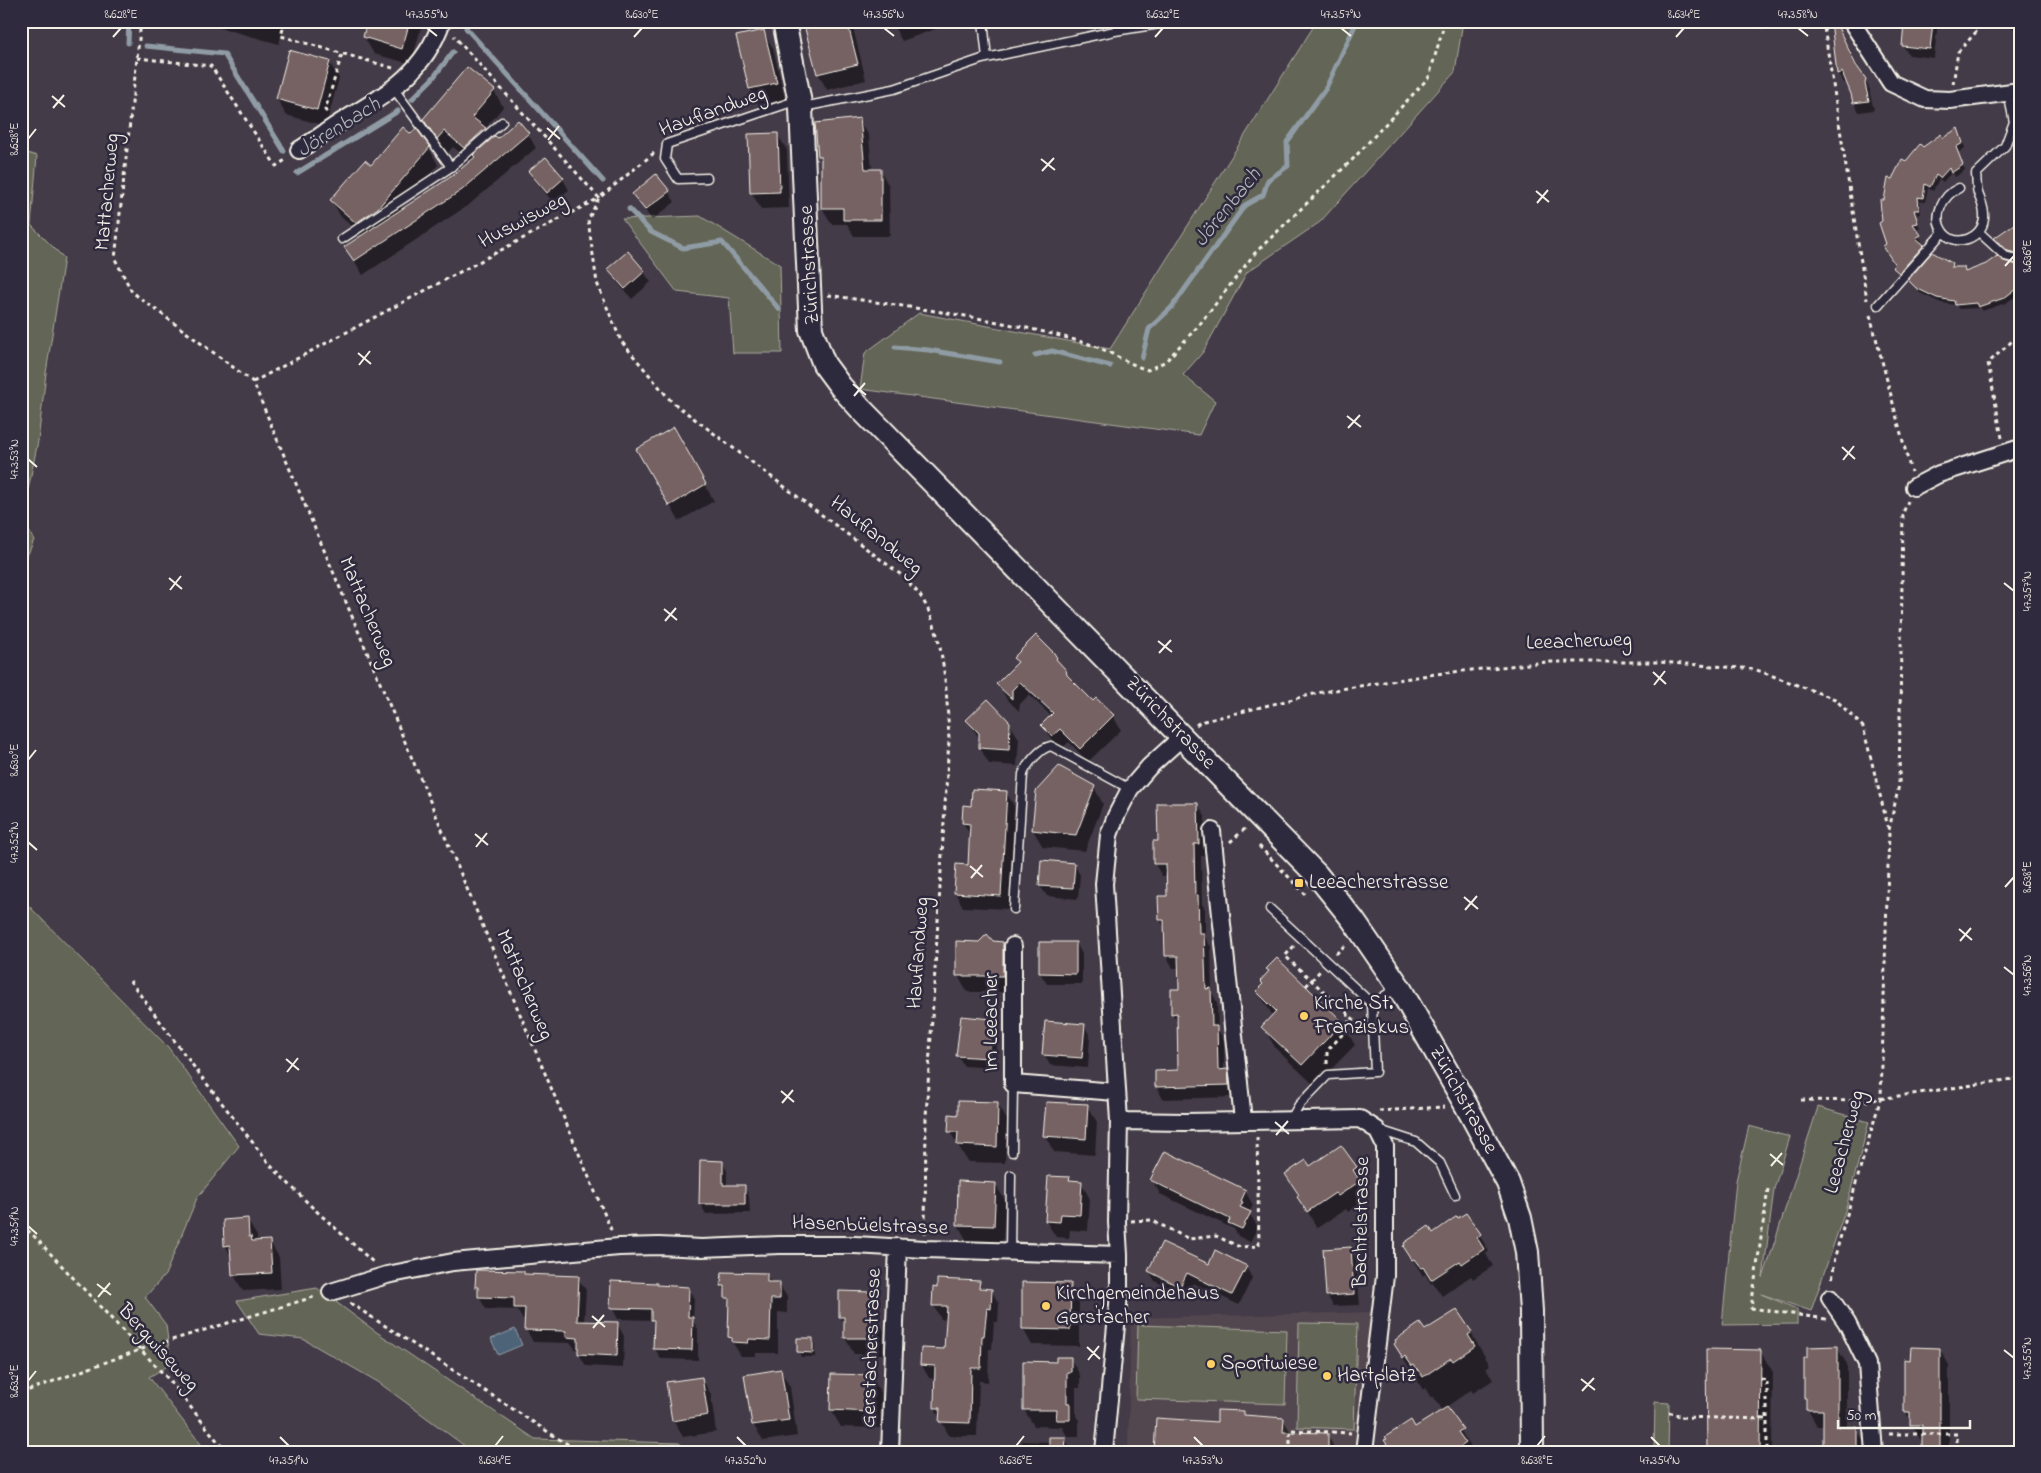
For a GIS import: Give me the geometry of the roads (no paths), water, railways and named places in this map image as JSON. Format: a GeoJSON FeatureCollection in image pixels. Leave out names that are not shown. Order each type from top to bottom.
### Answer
{"type":"FeatureCollection","features":[{"type":"Feature","properties":{"kind":"main road","name":"Zürichstrasse"},"geometry":{"type":"LineString","coordinates":[[784,21],[800,104],[811,330],[824,364],[841,387],[1317,875],[1353,920],[1399,987],[1508,1183],[1520,1218],[1527,1252],[1531,1311],[1532,1452]]}},
{"type":"Feature","properties":{"kind":"street"},"geometry":{"type":"LineString","coordinates":[[1851,21],[1891,83],[1924,99],[1950,100],[2014,92]]}},
{"type":"Feature","properties":{"kind":"street"},"geometry":{"type":"LineString","coordinates":[[299,150],[394,89],[412,72],[433,41],[442,22]]}},
{"type":"Feature","properties":{"kind":"street"},"geometry":{"type":"LineString","coordinates":[[1914,487],[1939,474],[2012,450]]}},
{"type":"Feature","properties":{"kind":"street"},"geometry":{"type":"LineString","coordinates":[[1104,1452],[1119,1294],[1117,1222],[1119,1121],[1104,884],[1109,835],[1116,816],[1130,789],[1149,767],[1182,736]]}},
{"type":"Feature","properties":{"kind":"street"},"geometry":{"type":"LineString","coordinates":[[1212,831],[1250,1120]]}},
{"type":"Feature","properties":{"kind":"street","name":"Im Leeacher"},"geometry":{"type":"LineString","coordinates":[[1013,946],[1013,1084],[1116,1092]]}},
{"type":"Feature","properties":{"kind":"street","name":"Bachtelstrasse"},"geometry":{"type":"LineString","coordinates":[[1292,1119],[1360,1118],[1377,1130],[1385,1146],[1385,1276],[1364,1452]]}},
{"type":"Feature","properties":{"kind":"street"},"geometry":{"type":"LineString","coordinates":[[1119,1121],[1292,1119]]}},
{"type":"Feature","properties":{"kind":"street","name":"Hasenbüelstrasse"},"geometry":{"type":"LineString","coordinates":[[331,1292],[387,1275],[453,1262],[619,1247],[702,1248],[836,1245],[1119,1254]]}},
{"type":"Feature","properties":{"kind":"street","name":"Gerstacherstrasse"},"geometry":{"type":"LineString","coordinates":[[890,1452],[898,1247]]}},
{"type":"Feature","properties":{"kind":"street"},"geometry":{"type":"LineString","coordinates":[[1830,1298],[1867,1364],[1874,1452]]}},
{"type":"Feature","properties":{"kind":"lane"},"geometry":{"type":"LineString","coordinates":[[982,21],[987,58]]}},
{"type":"Feature","properties":{"kind":"lane"},"geometry":{"type":"LineString","coordinates":[[1115,21],[1115,31]]}},
{"type":"Feature","properties":{"kind":"lane","name":"Hauflandweg"},"geometry":{"type":"LineString","coordinates":[[707,178],[678,179],[665,159],[666,144],[800,104],[882,92],[987,58],[1115,31],[1178,21]]}},
{"type":"Feature","properties":{"kind":"lane"},"geometry":{"type":"LineString","coordinates":[[394,89],[451,167]]}},
{"type":"Feature","properties":{"kind":"lane"},"geometry":{"type":"LineString","coordinates":[[1959,188],[1952,191],[1944,199],[1940,209],[1939,220],[1944,232],[1956,240],[1970,239],[1980,232],[1984,220],[1984,204],[1977,192],[1976,174],[2005,146],[2014,122],[2014,92]]}},
{"type":"Feature","properties":{"kind":"lane"},"geometry":{"type":"LineString","coordinates":[[342,239],[451,167],[502,122]]}},
{"type":"Feature","properties":{"kind":"lane"},"geometry":{"type":"LineString","coordinates":[[1878,304],[1944,232]]}},
{"type":"Feature","properties":{"kind":"lane"},"geometry":{"type":"LineString","coordinates":[[1980,232],[2005,256],[2020,260]]}},
{"type":"Feature","properties":{"kind":"lane"},"geometry":{"type":"LineString","coordinates":[[1014,909],[1023,774],[1026,768],[1046,747],[1051,746],[1130,789]]}},
{"type":"Feature","properties":{"kind":"lane"},"geometry":{"type":"LineString","coordinates":[[1270,909],[1372,1004],[1375,1072],[1328,1074],[1298,1105],[1292,1119]]}},
{"type":"Feature","properties":{"kind":"lane"},"geometry":{"type":"LineString","coordinates":[[1372,1004],[1399,987]]}},
{"type":"Feature","properties":{"kind":"lane"},"geometry":{"type":"LineString","coordinates":[[1012,1152],[1013,1084]]}},
{"type":"Feature","properties":{"kind":"lane"},"geometry":{"type":"LineString","coordinates":[[1377,1130],[1416,1142],[1440,1163],[1455,1195]]}},
{"type":"Feature","properties":{"kind":"lane"},"geometry":{"type":"LineString","coordinates":[[1010,1252],[1012,1175]]}},
{"type":"Feature","properties":{"kind":"water"},"geometry":{"type":"Polygon","coordinates":[[[515,1329],[522,1345],[498,1355],[491,1339],[515,1329]]]}},
{"type":"Feature","properties":{"kind":"waterway","name":"Jörenbach"},"geometry":{"type":"LineString","coordinates":[[128,43],[129,21]]}},
{"type":"Feature","properties":{"kind":"waterway","name":"Jörenbach"},"geometry":{"type":"LineString","coordinates":[[467,21],[466,28],[603,181]]}},
{"type":"Feature","properties":{"kind":"waterway","name":"Jörenbach"},"geometry":{"type":"LineString","coordinates":[[1142,358],[1149,329],[1172,307],[1245,205],[1263,195],[1268,180],[1288,166],[1287,142],[1326,88],[1357,21]]}},
{"type":"Feature","properties":{"kind":"waterway","name":"Jörenbach"},"geometry":{"type":"LineString","coordinates":[[146,46],[224,54],[284,151]]}},
{"type":"Feature","properties":{"kind":"waterway","name":"Jörenbach"},"geometry":{"type":"LineString","coordinates":[[412,99],[433,78],[453,52]]}},
{"type":"Feature","properties":{"kind":"waterway","name":"Jörenbach"},"geometry":{"type":"LineString","coordinates":[[297,173],[398,111]]}},
{"type":"Feature","properties":{"kind":"waterway","name":"Jörenbach"},"geometry":{"type":"LineString","coordinates":[[629,209],[651,232],[683,248],[722,242],[779,309]]}},
{"type":"Feature","properties":{"kind":"waterway","name":"Jörenbach"},"geometry":{"type":"LineString","coordinates":[[895,347],[928,350],[1000,362]]}},
{"type":"Feature","properties":{"kind":"waterway","name":"Jörenbach"},"geometry":{"type":"LineString","coordinates":[[1035,355],[1052,351],[1110,366]]}},
{"type":"Feature","properties":{"kind":"place","name":"Leeacherstrasse"},"geometry":{"type":"Point","coordinates":[1299,883]}},
{"type":"Feature","properties":{"kind":"place","name":"Kirche St. Franziskus"},"geometry":{"type":"Point","coordinates":[1304,1016]}},
{"type":"Feature","properties":{"kind":"place","name":"Kirchgemeindehaus Gerstacher"},"geometry":{"type":"Point","coordinates":[1046,1306]}},
{"type":"Feature","properties":{"kind":"place","name":"Sportwiese"},"geometry":{"type":"Point","coordinates":[1211,1364]}},
{"type":"Feature","properties":{"kind":"place","name":"Hartplatz"},"geometry":{"type":"Point","coordinates":[1327,1376]}}]}
